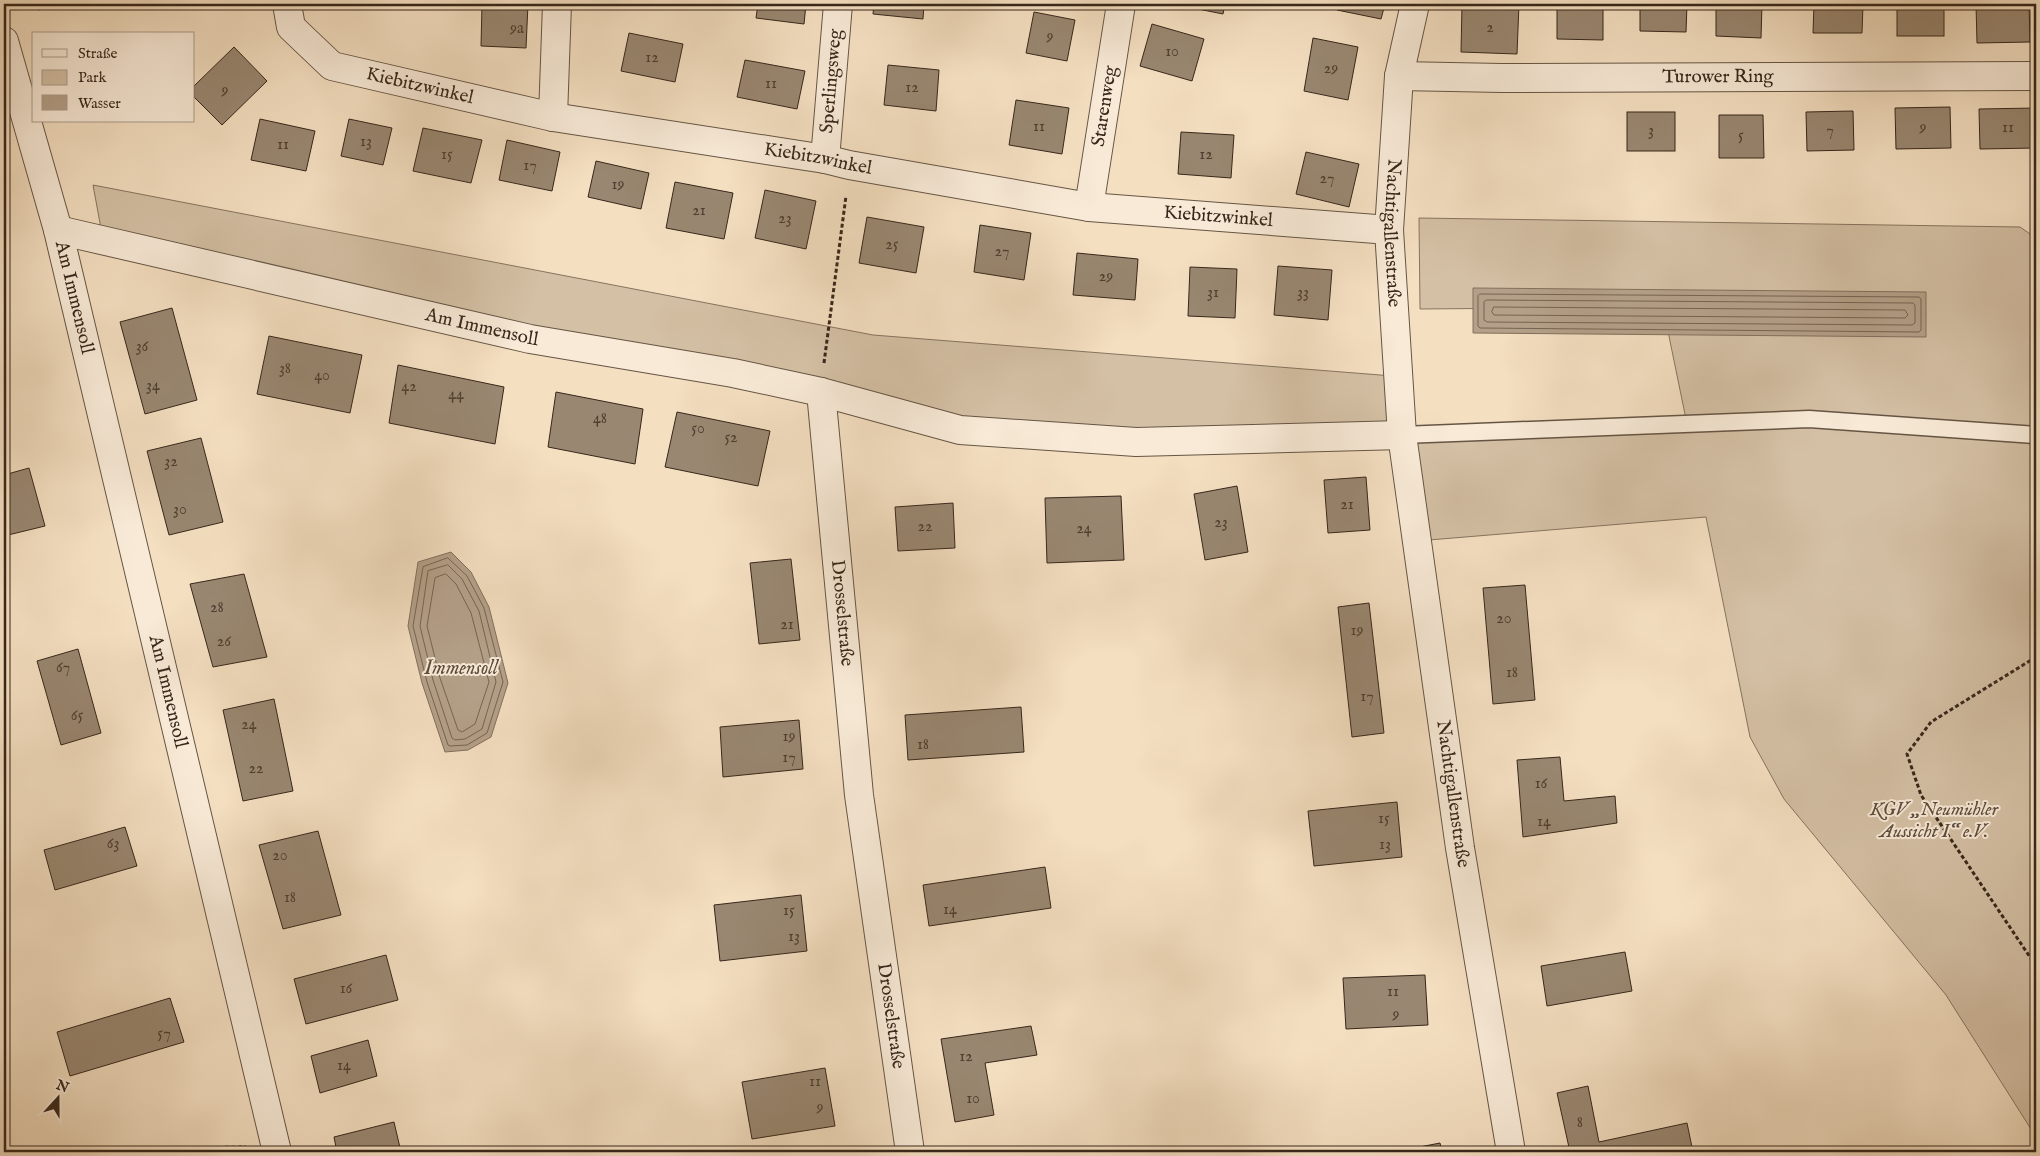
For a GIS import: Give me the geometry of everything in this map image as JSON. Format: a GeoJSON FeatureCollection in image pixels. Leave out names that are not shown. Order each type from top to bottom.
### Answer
{"type":"FeatureCollection","features":[{"type":"Feature","properties":{"kind":"street","name":"Kiebitzwinkel"},"geometry":{"type":"LineString","coordinates":[[287,4],[291,27],[332,66],[553,117],[837,162],[1089,206],[1389,230]]}},
{"type":"Feature","properties":{"kind":"street"},"geometry":{"type":"LineString","coordinates":[[553,117],[557,4]]}},
{"type":"Feature","properties":{"kind":"street","name":"Sperlingsweg"},"geometry":{"type":"LineString","coordinates":[[837,162],[838,4]]}},
{"type":"Feature","properties":{"kind":"street","name":"Starenweg"},"geometry":{"type":"LineString","coordinates":[[1089,206],[1121,4]]}},
{"type":"Feature","properties":{"kind":"street","name":"Nachtigallenstraße"},"geometry":{"type":"LineString","coordinates":[[1415,4],[1399,76],[1389,230],[1402,435],[1460,848],[1511,1152]]}},
{"type":"Feature","properties":{"kind":"street","name":"Am Immensoll"},"geometry":{"type":"LineString","coordinates":[[4,41],[58,230],[276,1149]]}},
{"type":"Feature","properties":{"kind":"street","name":"Turower Ring"},"geometry":{"type":"LineString","coordinates":[[1399,76],[1502,78],[2036,76]]}},
{"type":"Feature","properties":{"kind":"street","name":"Am Immensoll"},"geometry":{"type":"LineString","coordinates":[[58,230],[530,339],[733,373],[821,392]]}},
{"type":"Feature","properties":{"kind":"street"},"geometry":{"type":"LineString","coordinates":[[821,392],[960,430],[1136,442],[1402,435]]}},
{"type":"Feature","properties":{"kind":"street","name":"Drosselstraße"},"geometry":{"type":"LineString","coordinates":[[821,392],[859,795],[910,1152]]}},
{"type":"Feature","properties":{"kind":"lane"},"geometry":{"type":"LineString","coordinates":[[1402,435],[1809,419],[2036,435]]}},
{"type":"Feature","properties":{"kind":"path"},"geometry":{"type":"LineString","coordinates":[[821,392],[837,162]]}},
{"type":"Feature","properties":{"kind":"path"},"geometry":{"type":"LineString","coordinates":[[2036,657],[1931,722],[1907,754],[1921,795],[2036,966]]}},
{"type":"Feature","properties":{"kind":"path"},"geometry":{"type":"LineString","coordinates":[[4,1151],[276,1149]]}},
{"type":"Feature","properties":{"kind":"green space","name":"KGV „Neumühler Aussicht I“ e.V."},"geometry":{"type":"Polygon","coordinates":[[[93,185],[873,335],[1393,376],[1402,434],[1687,424],[1663,307],[1420,309],[1419,218],[2020,227],[2036,238],[2036,1137],[1946,995],[1784,799],[1750,737],[1706,517],[1417,541],[1402,435],[960,430],[102,234],[93,185]]]}},
{"type":"Feature","properties":{"kind":"water"},"geometry":{"type":"Polygon","coordinates":[[[1473,288],[1926,292],[1926,337],[1473,333],[1473,288]]]}},
{"type":"Feature","properties":{"kind":"water","name":"Immensoll"},"geometry":{"type":"Polygon","coordinates":[[[451,552],[471,572],[489,607],[508,683],[491,737],[468,750],[445,752],[422,683],[408,626],[418,562],[451,552]]]}},
{"type":"Feature","properties":{"kind":"building"},"geometry":{"type":"Polygon","coordinates":[[[37,4],[57,4],[39,10],[37,4]]]}},
{"type":"Feature","properties":{"kind":"building"},"geometry":{"type":"Polygon","coordinates":[[[335,4],[354,4],[336,8],[335,4]]]}},
{"type":"Feature","properties":{"kind":"building"},"geometry":{"type":"Polygon","coordinates":[[[482,4],[528,4],[526,48],[481,46],[482,4]]]}},
{"type":"Feature","properties":{"kind":"building"},"geometry":{"type":"Polygon","coordinates":[[[758,4],[806,4],[804,24],[756,18],[758,4]]]}},
{"type":"Feature","properties":{"kind":"building"},"geometry":{"type":"Polygon","coordinates":[[[874,4],[924,4],[923,19],[873,14],[874,4]]]}},
{"type":"Feature","properties":{"kind":"building"},"geometry":{"type":"Polygon","coordinates":[[[1173,4],[1225,4],[1223,14],[1173,4]]]}},
{"type":"Feature","properties":{"kind":"building"},"geometry":{"type":"Polygon","coordinates":[[[1338,4],[1385,4],[1381,19],[1337,10],[1338,4]]]}},
{"type":"Feature","properties":{"kind":"building"},"geometry":{"type":"Polygon","coordinates":[[[1462,4],[1519,4],[1517,54],[1461,52],[1462,4]]]}},
{"type":"Feature","properties":{"kind":"building"},"geometry":{"type":"Polygon","coordinates":[[[1557,4],[1603,4],[1603,40],[1557,39],[1557,4]]]}},
{"type":"Feature","properties":{"kind":"building"},"geometry":{"type":"Polygon","coordinates":[[[1640,4],[1687,4],[1686,32],[1640,31],[1640,4]]]}},
{"type":"Feature","properties":{"kind":"building"},"geometry":{"type":"Polygon","coordinates":[[[1716,4],[1762,4],[1761,38],[1716,36],[1716,4]]]}},
{"type":"Feature","properties":{"kind":"building"},"geometry":{"type":"Polygon","coordinates":[[[1814,4],[1863,4],[1862,33],[1813,33],[1814,4]]]}},
{"type":"Feature","properties":{"kind":"building"},"geometry":{"type":"Polygon","coordinates":[[[1897,4],[1944,4],[1944,36],[1897,36],[1897,4]]]}},
{"type":"Feature","properties":{"kind":"building"},"geometry":{"type":"Polygon","coordinates":[[[1976,4],[2029,4],[2030,42],[1977,43],[1976,4]]]}},
{"type":"Feature","properties":{"kind":"building"},"geometry":{"type":"Polygon","coordinates":[[[1034,12],[1075,20],[1067,61],[1026,53],[1034,12]]]}},
{"type":"Feature","properties":{"kind":"building"},"geometry":{"type":"Polygon","coordinates":[[[1152,24],[1204,39],[1192,81],[1140,66],[1152,24]]]}},
{"type":"Feature","properties":{"kind":"building"},"geometry":{"type":"Polygon","coordinates":[[[629,33],[683,44],[675,82],[621,71],[629,33]]]}},
{"type":"Feature","properties":{"kind":"building"},"geometry":{"type":"Polygon","coordinates":[[[1313,38],[1358,47],[1348,100],[1304,91],[1313,38]]]}},
{"type":"Feature","properties":{"kind":"building"},"geometry":{"type":"Polygon","coordinates":[[[234,47],[267,81],[222,125],[195,98],[195,85],[234,47]]]}},
{"type":"Feature","properties":{"kind":"building"},"geometry":{"type":"Polygon","coordinates":[[[745,60],[805,71],[797,109],[737,97],[745,60]]]}},
{"type":"Feature","properties":{"kind":"building"},"geometry":{"type":"Polygon","coordinates":[[[888,65],[939,70],[936,111],[884,105],[888,65]]]}},
{"type":"Feature","properties":{"kind":"building"},"geometry":{"type":"Polygon","coordinates":[[[1016,100],[1069,108],[1062,154],[1009,145],[1016,100]]]}},
{"type":"Feature","properties":{"kind":"building"},"geometry":{"type":"Polygon","coordinates":[[[1950,107],[1951,148],[1896,149],[1895,108],[1950,107]]]}},
{"type":"Feature","properties":{"kind":"building"},"geometry":{"type":"Polygon","coordinates":[[[2036,108],[2036,148],[1980,149],[1979,109],[2036,108]]]}},
{"type":"Feature","properties":{"kind":"building"},"geometry":{"type":"Polygon","coordinates":[[[1853,111],[1854,150],[1807,151],[1806,112],[1853,111]]]}},
{"type":"Feature","properties":{"kind":"building"},"geometry":{"type":"Polygon","coordinates":[[[1627,112],[1675,112],[1675,151],[1627,151],[1627,112]]]}},
{"type":"Feature","properties":{"kind":"building"},"geometry":{"type":"Polygon","coordinates":[[[1719,115],[1763,115],[1764,158],[1719,158],[1719,115]]]}},
{"type":"Feature","properties":{"kind":"building"},"geometry":{"type":"Polygon","coordinates":[[[260,119],[315,131],[306,171],[251,160],[260,119]]]}},
{"type":"Feature","properties":{"kind":"building"},"geometry":{"type":"Polygon","coordinates":[[[349,119],[392,128],[383,165],[341,156],[349,119]]]}},
{"type":"Feature","properties":{"kind":"building"},"geometry":{"type":"Polygon","coordinates":[[[423,128],[482,140],[471,183],[413,171],[423,128]]]}},
{"type":"Feature","properties":{"kind":"building"},"geometry":{"type":"Polygon","coordinates":[[[1181,132],[1234,135],[1231,178],[1178,174],[1181,132]]]}},
{"type":"Feature","properties":{"kind":"building"},"geometry":{"type":"Polygon","coordinates":[[[507,140],[560,152],[552,191],[499,180],[507,140]]]}},
{"type":"Feature","properties":{"kind":"building"},"geometry":{"type":"Polygon","coordinates":[[[1306,152],[1359,164],[1349,207],[1296,194],[1306,152]]]}},
{"type":"Feature","properties":{"kind":"building"},"geometry":{"type":"Polygon","coordinates":[[[596,161],[649,173],[641,209],[588,197],[596,161]]]}},
{"type":"Feature","properties":{"kind":"building"},"geometry":{"type":"Polygon","coordinates":[[[675,182],[733,193],[724,239],[666,228],[675,182]]]}},
{"type":"Feature","properties":{"kind":"building"},"geometry":{"type":"Polygon","coordinates":[[[765,190],[816,201],[806,249],[755,238],[765,190]]]}},
{"type":"Feature","properties":{"kind":"building"},"geometry":{"type":"Polygon","coordinates":[[[867,217],[924,227],[916,273],[859,263],[867,217]]]}},
{"type":"Feature","properties":{"kind":"building"},"geometry":{"type":"Polygon","coordinates":[[[980,225],[1031,233],[1024,280],[974,272],[980,225]]]}},
{"type":"Feature","properties":{"kind":"building"},"geometry":{"type":"Polygon","coordinates":[[[1077,253],[1138,259],[1135,300],[1073,295],[1077,253]]]}},
{"type":"Feature","properties":{"kind":"building"},"geometry":{"type":"Polygon","coordinates":[[[1278,266],[1332,270],[1328,320],[1274,315],[1278,266]]]}},
{"type":"Feature","properties":{"kind":"building"},"geometry":{"type":"Polygon","coordinates":[[[1190,267],[1237,269],[1235,318],[1188,316],[1190,267]]]}},
{"type":"Feature","properties":{"kind":"building"},"geometry":{"type":"Polygon","coordinates":[[[172,308],[197,400],[145,414],[120,322],[172,308]]]}},
{"type":"Feature","properties":{"kind":"building"},"geometry":{"type":"Polygon","coordinates":[[[269,336],[362,355],[350,413],[257,394],[269,336]]]}},
{"type":"Feature","properties":{"kind":"building"},"geometry":{"type":"Polygon","coordinates":[[[398,365],[504,387],[495,444],[389,423],[398,365]]]}},
{"type":"Feature","properties":{"kind":"building"},"geometry":{"type":"Polygon","coordinates":[[[556,392],[643,409],[635,464],[548,447],[556,392]]]}},
{"type":"Feature","properties":{"kind":"building"},"geometry":{"type":"Polygon","coordinates":[[[677,412],[770,431],[758,486],[665,467],[677,412]]]}},
{"type":"Feature","properties":{"kind":"building"},"geometry":{"type":"Polygon","coordinates":[[[201,438],[223,522],[169,535],[147,451],[201,438]]]}},
{"type":"Feature","properties":{"kind":"building"},"geometry":{"type":"Polygon","coordinates":[[[29,468],[45,526],[4,536],[4,475],[29,468]]]}},
{"type":"Feature","properties":{"kind":"building"},"geometry":{"type":"Polygon","coordinates":[[[1366,477],[1370,530],[1328,533],[1324,480],[1366,477]]]}},
{"type":"Feature","properties":{"kind":"building"},"geometry":{"type":"Polygon","coordinates":[[[1237,486],[1248,552],[1205,560],[1194,494],[1237,486]]]}},
{"type":"Feature","properties":{"kind":"building"},"geometry":{"type":"Polygon","coordinates":[[[1121,496],[1124,560],[1047,563],[1045,498],[1121,496]]]}},
{"type":"Feature","properties":{"kind":"building"},"geometry":{"type":"Polygon","coordinates":[[[953,503],[955,548],[898,551],[895,507],[953,503]]]}},
{"type":"Feature","properties":{"kind":"building"},"geometry":{"type":"Polygon","coordinates":[[[791,559],[800,640],[759,644],[750,563],[791,559]]]}},
{"type":"Feature","properties":{"kind":"building"},"geometry":{"type":"Polygon","coordinates":[[[244,574],[267,657],[213,667],[190,584],[244,574]]]}},
{"type":"Feature","properties":{"kind":"building"},"geometry":{"type":"Polygon","coordinates":[[[1525,585],[1535,700],[1493,704],[1483,588],[1525,585]]]}},
{"type":"Feature","properties":{"kind":"building"},"geometry":{"type":"Polygon","coordinates":[[[1369,603],[1384,733],[1352,737],[1338,607],[1369,603]]]}},
{"type":"Feature","properties":{"kind":"building"},"geometry":{"type":"Polygon","coordinates":[[[78,649],[101,733],[61,745],[37,661],[78,649]]]}},
{"type":"Feature","properties":{"kind":"building"},"geometry":{"type":"Polygon","coordinates":[[[274,699],[293,791],[243,801],[223,710],[274,699]]]}},
{"type":"Feature","properties":{"kind":"building"},"geometry":{"type":"Polygon","coordinates":[[[1021,707],[1024,752],[908,760],[905,715],[1021,707]]]}},
{"type":"Feature","properties":{"kind":"building"},"geometry":{"type":"Polygon","coordinates":[[[799,720],[803,769],[723,777],[720,727],[799,720]]]}},
{"type":"Feature","properties":{"kind":"building"},"geometry":{"type":"Polygon","coordinates":[[[1560,757],[1564,801],[1615,796],[1617,823],[1523,837],[1517,760],[1560,757]]]}},
{"type":"Feature","properties":{"kind":"building"},"geometry":{"type":"Polygon","coordinates":[[[1397,802],[1402,857],[1314,866],[1308,811],[1397,802]]]}},
{"type":"Feature","properties":{"kind":"building"},"geometry":{"type":"Polygon","coordinates":[[[125,827],[137,866],[55,890],[44,850],[125,827]]]}},
{"type":"Feature","properties":{"kind":"building"},"geometry":{"type":"Polygon","coordinates":[[[318,831],[341,915],[283,929],[259,845],[318,831]]]}},
{"type":"Feature","properties":{"kind":"building"},"geometry":{"type":"Polygon","coordinates":[[[1045,867],[1051,908],[929,926],[923,885],[1045,867]]]}},
{"type":"Feature","properties":{"kind":"building"},"geometry":{"type":"Polygon","coordinates":[[[801,895],[807,951],[720,961],[714,905],[801,895]]]}},
{"type":"Feature","properties":{"kind":"building"},"geometry":{"type":"Polygon","coordinates":[[[1625,952],[1632,991],[1547,1006],[1541,966],[1625,952]]]}},
{"type":"Feature","properties":{"kind":"building"},"geometry":{"type":"Polygon","coordinates":[[[386,955],[398,1000],[306,1024],[294,979],[386,955]]]}},
{"type":"Feature","properties":{"kind":"building"},"geometry":{"type":"Polygon","coordinates":[[[1425,975],[1428,1025],[1346,1029],[1343,978],[1425,975]]]}},
{"type":"Feature","properties":{"kind":"building"},"geometry":{"type":"Polygon","coordinates":[[[170,998],[184,1042],[70,1076],[57,1032],[170,998]]]}},
{"type":"Feature","properties":{"kind":"building"},"geometry":{"type":"Polygon","coordinates":[[[1031,1026],[1037,1055],[985,1063],[994,1115],[955,1122],[941,1039],[1031,1026]]]}},
{"type":"Feature","properties":{"kind":"building"},"geometry":{"type":"Polygon","coordinates":[[[368,1040],[377,1076],[320,1093],[311,1056],[368,1040]]]}},
{"type":"Feature","properties":{"kind":"building"},"geometry":{"type":"Polygon","coordinates":[[[825,1068],[835,1126],[752,1139],[742,1082],[825,1068]]]}},
{"type":"Feature","properties":{"kind":"building"},"geometry":{"type":"Polygon","coordinates":[[[1588,1086],[1599,1142],[1687,1123],[1693,1152],[1570,1152],[1557,1093],[1588,1086]]]}},
{"type":"Feature","properties":{"kind":"building"},"geometry":{"type":"Polygon","coordinates":[[[394,1122],[401,1152],[337,1152],[334,1137],[394,1122]]]}},
{"type":"Feature","properties":{"kind":"building"},"geometry":{"type":"Polygon","coordinates":[[[1440,1143],[1442,1152],[1394,1152],[1440,1143]]]}}]}
